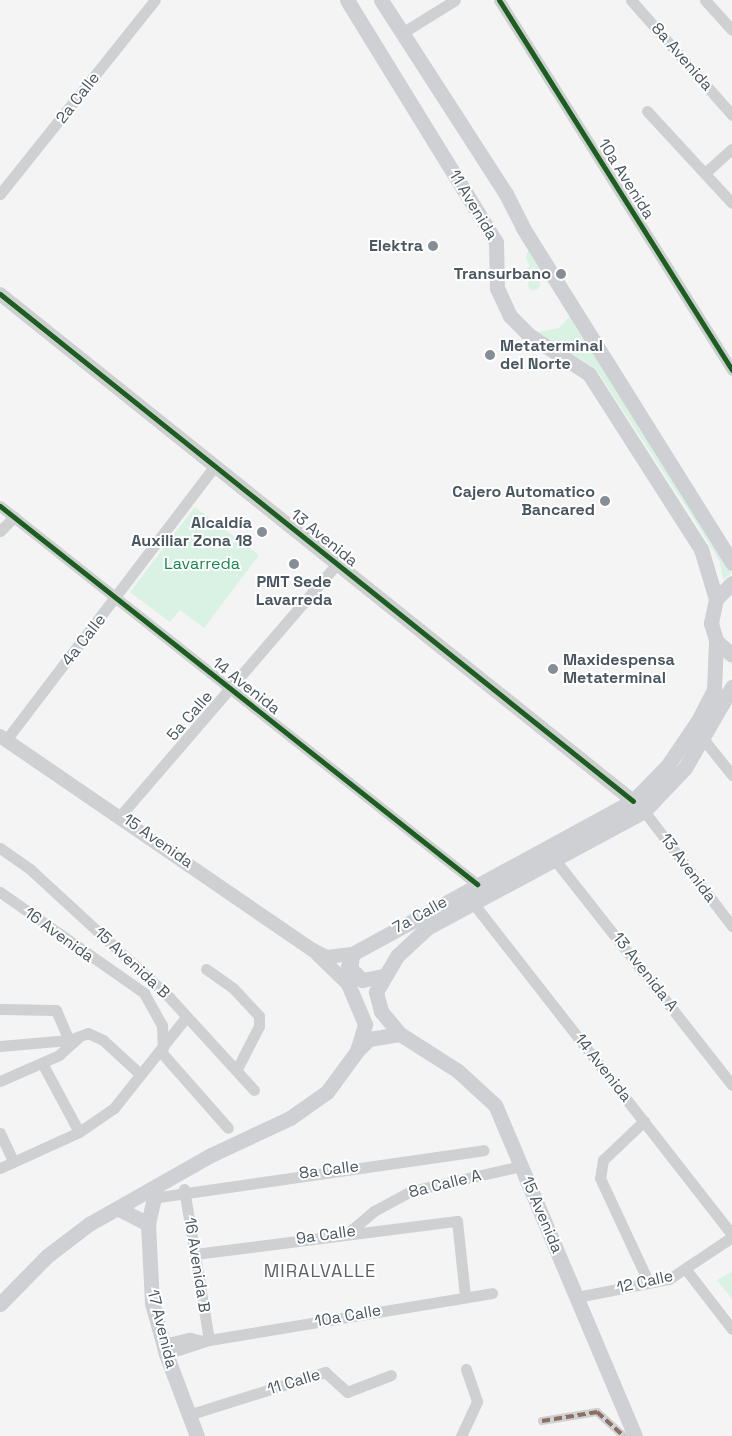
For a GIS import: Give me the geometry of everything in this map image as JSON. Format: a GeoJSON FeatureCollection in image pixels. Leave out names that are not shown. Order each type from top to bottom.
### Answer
{"type":"FeatureCollection","features":[{"type":"Feature","properties":{"kind":"main road","name":"11 Avenida"},"geometry":{"type":"LineString","coordinates":[[347,0],[496,242],[497,288],[510,316],[529,335],[589,374],[701,549],[716,599]]}},
{"type":"Feature","properties":{"kind":"main road","name":"11 Avenida"},"geometry":{"type":"LineString","coordinates":[[381,0],[732,564]]}},
{"type":"Feature","properties":{"kind":"main road"},"geometry":{"type":"LineString","coordinates":[[716,599],[732,584]]}},
{"type":"Feature","properties":{"kind":"main road","name":"7a Calle"},"geometry":{"type":"LineString","coordinates":[[350,960],[477,884],[639,806],[699,719],[714,689],[716,641],[711,623],[716,599]]}},
{"type":"Feature","properties":{"kind":"main road"},"geometry":{"type":"LineString","coordinates":[[716,641],[732,655]]}},
{"type":"Feature","properties":{"kind":"main road","name":"7a Calle"},"geometry":{"type":"LineString","coordinates":[[400,1034],[377,1002],[383,976],[426,928],[555,860],[676,780],[704,740],[732,687]]}},
{"type":"Feature","properties":{"kind":"main road"},"geometry":{"type":"LineString","coordinates":[[350,960],[362,980],[383,976]]}},
{"type":"Feature","properties":{"kind":"main road"},"geometry":{"type":"LineString","coordinates":[[350,960],[348,984],[365,1024],[357,1051]]}},
{"type":"Feature","properties":{"kind":"main road"},"geometry":{"type":"LineString","coordinates":[[0,1304],[71,1235],[119,1209],[154,1193],[310,1105],[327,1092],[357,1051],[369,1040],[400,1034]]}},
{"type":"Feature","properties":{"kind":"main road","name":"15 Avenida"},"geometry":{"type":"LineString","coordinates":[[400,1034],[480,1088],[507,1127],[635,1436]]}},
{"type":"Feature","properties":{"kind":"main road","name":"17 Avenida"},"geometry":{"type":"LineString","coordinates":[[154,1193],[148,1224],[152,1303],[164,1349],[197,1436]]}},
{"type":"Feature","properties":{"kind":"main road"},"geometry":{"type":"LineString","coordinates":[[119,1209],[148,1224]]}},
{"type":"Feature","properties":{"kind":"street","name":"2a Calle"},"geometry":{"type":"LineString","coordinates":[[0,194],[155,0]]}},
{"type":"Feature","properties":{"kind":"street"},"geometry":{"type":"LineString","coordinates":[[402,33],[455,0]]}},
{"type":"Feature","properties":{"kind":"street","name":"10a Avenida"},"geometry":{"type":"LineString","coordinates":[[499,0],[732,370]]}},
{"type":"Feature","properties":{"kind":"street","name":"8a Avenida"},"geometry":{"type":"LineString","coordinates":[[631,0],[732,115]]}},
{"type":"Feature","properties":{"kind":"street"},"geometry":{"type":"LineString","coordinates":[[705,0],[732,30]]}},
{"type":"Feature","properties":{"kind":"street"},"geometry":{"type":"LineString","coordinates":[[647,111],[732,203]]}},
{"type":"Feature","properties":{"kind":"street"},"geometry":{"type":"LineString","coordinates":[[705,173],[732,149]]}},
{"type":"Feature","properties":{"kind":"street","name":"13 Avenida"},"geometry":{"type":"LineString","coordinates":[[0,294],[639,806],[732,926]]}},
{"type":"Feature","properties":{"kind":"street","name":"4a Calle"},"geometry":{"type":"LineString","coordinates":[[3,738],[116,599],[215,466]]}},
{"type":"Feature","properties":{"kind":"street","name":"14 Avenida"},"geometry":{"type":"LineString","coordinates":[[0,506],[477,884]]}},
{"type":"Feature","properties":{"kind":"street"},"geometry":{"type":"LineString","coordinates":[[0,531],[14,518]]}},
{"type":"Feature","properties":{"kind":"street","name":"5a Calle"},"geometry":{"type":"LineString","coordinates":[[120,816],[230,690],[336,564]]}},
{"type":"Feature","properties":{"kind":"street","name":"15 Avenida"},"geometry":{"type":"LineString","coordinates":[[3,738],[120,816],[313,950],[327,957],[350,960]]}},
{"type":"Feature","properties":{"kind":"street"},"geometry":{"type":"LineString","coordinates":[[704,740],[732,775]]}},
{"type":"Feature","properties":{"kind":"street","name":"15 Avenida B"},"geometry":{"type":"LineString","coordinates":[[0,848],[31,870],[186,1017],[237,1069],[254,1090]]}},
{"type":"Feature","properties":{"kind":"street","name":"13 Avenida A"},"geometry":{"type":"LineString","coordinates":[[555,860],[732,1085]]}},
{"type":"Feature","properties":{"kind":"street","name":"16 Avenida"},"geometry":{"type":"LineString","coordinates":[[0,892],[144,993],[162,1025],[162,1050]]}},
{"type":"Feature","properties":{"kind":"street","name":"14 Avenida"},"geometry":{"type":"LineString","coordinates":[[473,902],[732,1236]]}},
{"type":"Feature","properties":{"kind":"street","name":"15 Avenida"},"geometry":{"type":"LineString","coordinates":[[313,950],[348,984]]}},
{"type":"Feature","properties":{"kind":"street"},"geometry":{"type":"LineString","coordinates":[[206,969],[259,1016],[259,1026],[237,1069]]}},
{"type":"Feature","properties":{"kind":"street"},"geometry":{"type":"LineString","coordinates":[[0,1010],[56,1010],[73,1039]]}},
{"type":"Feature","properties":{"kind":"street"},"geometry":{"type":"LineString","coordinates":[[0,1168],[79,1132],[114,1108],[140,1074],[162,1050],[186,1017]]}},
{"type":"Feature","properties":{"kind":"street"},"geometry":{"type":"LineString","coordinates":[[0,1046],[96,1035],[140,1074]]}},
{"type":"Feature","properties":{"kind":"street"},"geometry":{"type":"LineString","coordinates":[[0,1081],[42,1063],[66,1050],[73,1039]]}},
{"type":"Feature","properties":{"kind":"street"},"geometry":{"type":"LineString","coordinates":[[162,1050],[228,1128]]}},
{"type":"Feature","properties":{"kind":"street"},"geometry":{"type":"LineString","coordinates":[[42,1063],[79,1132]]}},
{"type":"Feature","properties":{"kind":"street"},"geometry":{"type":"LineString","coordinates":[[644,1121],[603,1160],[600,1178],[648,1281]]}},
{"type":"Feature","properties":{"kind":"street"},"geometry":{"type":"LineString","coordinates":[[0,1133],[13,1161]]}},
{"type":"Feature","properties":{"kind":"street","name":"8a Calle"},"geometry":{"type":"LineString","coordinates":[[154,1193],[484,1150]]}},
{"type":"Feature","properties":{"kind":"street","name":"8a Calle A"},"geometry":{"type":"LineString","coordinates":[[349,1232],[374,1210],[411,1191],[522,1166]]}},
{"type":"Feature","properties":{"kind":"street","name":"16 Avenida B"},"geometry":{"type":"LineString","coordinates":[[180,1190],[195,1254],[206,1341]]}},
{"type":"Feature","properties":{"kind":"street","name":"9a Calle"},"geometry":{"type":"LineString","coordinates":[[195,1254],[349,1232],[457,1221],[465,1296]]}},
{"type":"Feature","properties":{"kind":"street","name":"12 Calle"},"geometry":{"type":"LineString","coordinates":[[577,1297],[687,1271],[732,1236]]}},
{"type":"Feature","properties":{"kind":"street"},"geometry":{"type":"LineString","coordinates":[[687,1271],[732,1329]]}},
{"type":"Feature","properties":{"kind":"street","name":"10a Calle"},"geometry":{"type":"LineString","coordinates":[[164,1349],[190,1338],[206,1341],[465,1296],[492,1293]]}},
{"type":"Feature","properties":{"kind":"street"},"geometry":{"type":"LineString","coordinates":[[461,1436],[478,1401],[466,1369]]}},
{"type":"Feature","properties":{"kind":"street","name":"11 Calle"},"geometry":{"type":"LineString","coordinates":[[188,1415],[325,1372],[346,1392],[391,1375]]}},
{"type":"Feature","properties":{"kind":"street"},"geometry":{"type":"LineString","coordinates":[[542,1421],[597,1412],[624,1436]]}},
{"type":"Feature","properties":{"kind":"green space"},"geometry":{"type":"Polygon","coordinates":[[[529,248],[549,285],[534,267],[527,281],[523,272],[530,266],[526,258],[529,248]]]}},
{"type":"Feature","properties":{"kind":"green space"},"geometry":{"type":"Polygon","coordinates":[[[532,278],[536,278],[540,284],[536,290],[532,290],[528,286],[528,282],[532,278]]]}},
{"type":"Feature","properties":{"kind":"green space"},"geometry":{"type":"Polygon","coordinates":[[[570,316],[732,573],[723,580],[720,562],[596,369],[538,332],[559,328],[570,316]]]}},
{"type":"Feature","properties":{"kind":"green space","name":"Lavarreda"},"geometry":{"type":"Polygon","coordinates":[[[195,507],[259,555],[204,628],[180,610],[170,622],[130,592],[195,507]]]}},
{"type":"Feature","properties":{"kind":"green space"},"geometry":{"type":"Polygon","coordinates":[[[732,1272],[732,1299],[717,1280],[732,1272]]]}},
{"type":"Feature","properties":{"kind":"marked path"},"geometry":{"type":"LineString","coordinates":[[542,1421],[597,1412],[624,1436]]}},
{"type":"Feature","properties":{"kind":"cycle path"},"geometry":{"type":"LineString","coordinates":[[499,0],[732,370]]}},
{"type":"Feature","properties":{"kind":"cycle path"},"geometry":{"type":"LineString","coordinates":[[0,294],[633,801]]}},
{"type":"Feature","properties":{"kind":"cycle path"},"geometry":{"type":"LineString","coordinates":[[0,506],[477,884]]}},
{"type":"Feature","properties":{"kind":"place","name":"Elektra"},"geometry":{"type":"Point","coordinates":[433,246]}},
{"type":"Feature","properties":{"kind":"place","name":"Transurbano"},"geometry":{"type":"Point","coordinates":[561,274]}},
{"type":"Feature","properties":{"kind":"place","name":"Metaterminal del Norte"},"geometry":{"type":"Point","coordinates":[490,355]}},
{"type":"Feature","properties":{"kind":"place","name":"Cajero Automatico Bancared"},"geometry":{"type":"Point","coordinates":[605,501]}},
{"type":"Feature","properties":{"kind":"place","name":"Alcaldía Auxiliar Zona 18"},"geometry":{"type":"Point","coordinates":[262,532]}},
{"type":"Feature","properties":{"kind":"place","name":"PMT Sede Lavarreda"},"geometry":{"type":"Point","coordinates":[294,564]}},
{"type":"Feature","properties":{"kind":"place","name":"Maxidespensa Metaterminal"},"geometry":{"type":"Point","coordinates":[553,669]}},
{"type":"Feature","properties":{"kind":"district","name":"MIRALVALLE"},"geometry":{"type":"Point","coordinates":[320,1271]}}]}
